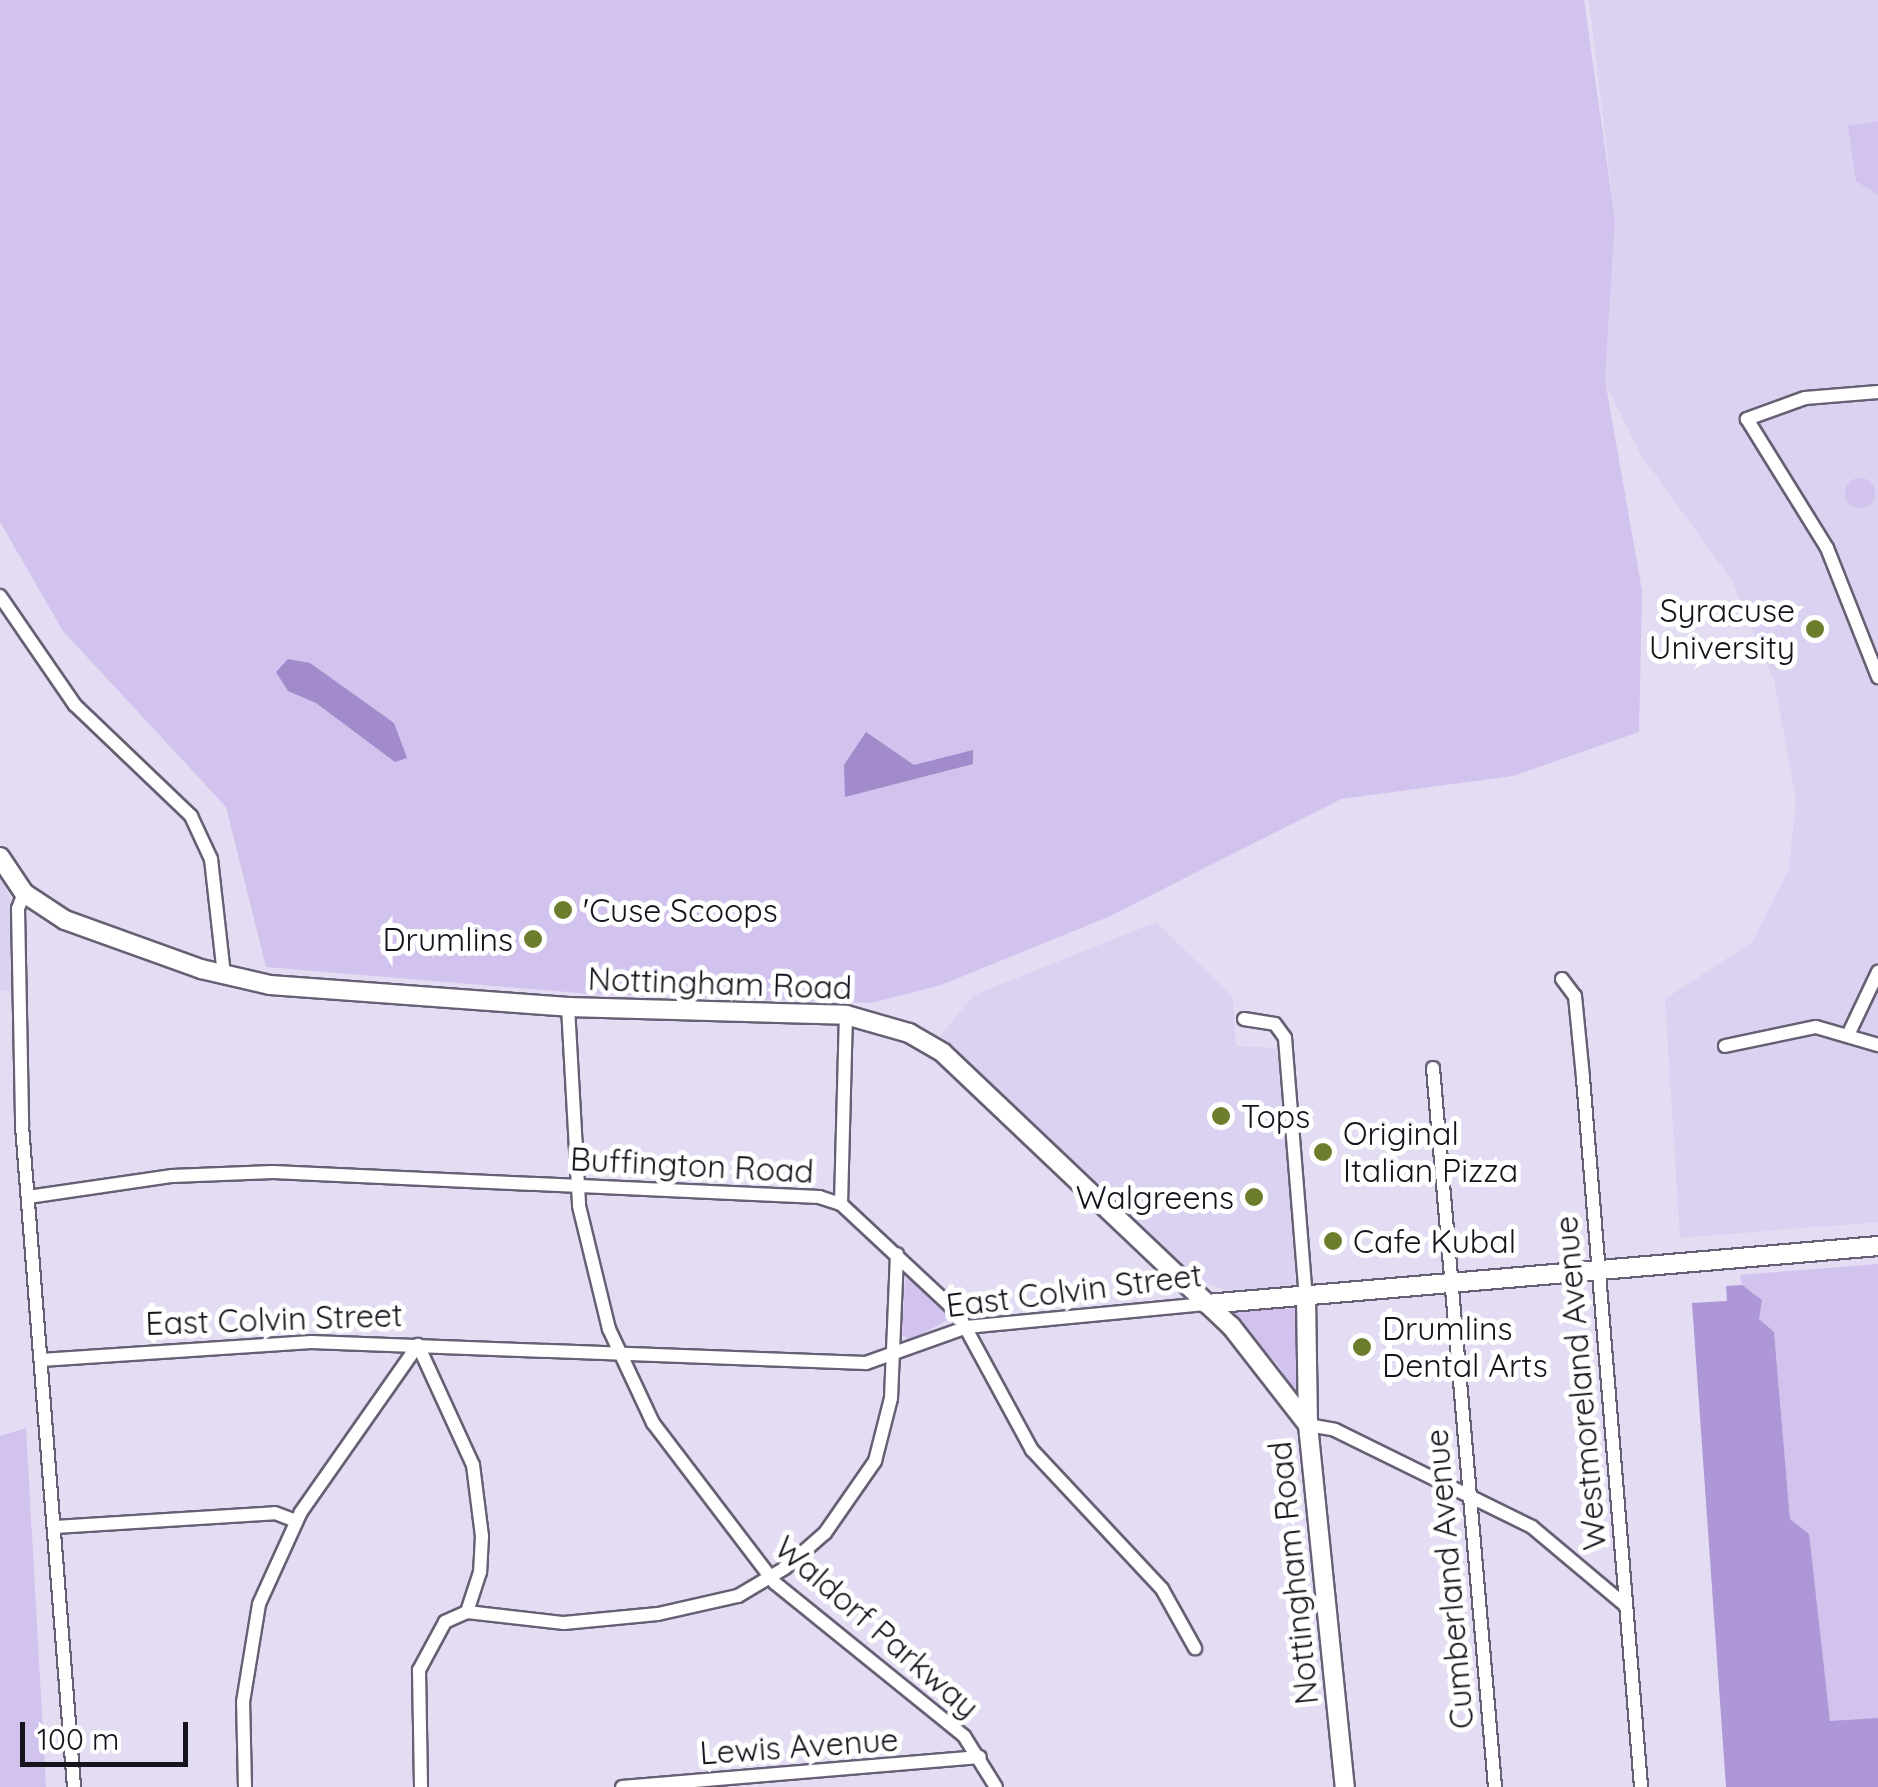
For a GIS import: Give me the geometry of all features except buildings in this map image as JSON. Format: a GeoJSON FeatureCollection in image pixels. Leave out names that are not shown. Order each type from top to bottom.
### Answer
{"type":"FeatureCollection","features":[{"type":"Feature","properties":{"kind":"street"},"geometry":{"type":"LineString","coordinates":[[1878,392],[1805,398],[1747,419],[1828,548],[1878,677]]}},
{"type":"Feature","properties":{"kind":"street"},"geometry":{"type":"LineString","coordinates":[[0,596],[76,705],[191,816],[211,859],[224,974]]}},
{"type":"Feature","properties":{"kind":"street","name":"Nottingham Road"},"geometry":{"type":"LineString","coordinates":[[0,857],[24,893],[104,937],[224,974],[313,991],[568,1006],[846,1015],[909,1033],[944,1054],[1207,1304],[1276,1376],[1308,1426],[1345,1787]]}},
{"type":"Feature","properties":{"kind":"street"},"geometry":{"type":"LineString","coordinates":[[24,893],[18,966],[28,1197],[74,1787]]}},
{"type":"Feature","properties":{"kind":"street"},"geometry":{"type":"LineString","coordinates":[[1849,1033],[1878,972]]}},
{"type":"Feature","properties":{"kind":"street","name":"Westmoreland Avenue"},"geometry":{"type":"LineString","coordinates":[[1562,978],[1575,996],[1641,1787]]}},
{"type":"Feature","properties":{"kind":"street","name":"Waldorf Parkway"},"geometry":{"type":"LineString","coordinates":[[568,1006],[576,1186],[618,1356],[680,1465],[770,1578],[933,1708],[980,1757],[996,1787]]}},
{"type":"Feature","properties":{"kind":"street"},"geometry":{"type":"LineString","coordinates":[[841,1204],[846,1015]]}},
{"type":"Feature","properties":{"kind":"street"},"geometry":{"type":"LineString","coordinates":[[1244,1019],[1275,1024],[1285,1038],[1306,1297],[1308,1426],[1335,1430],[1555,1541],[1625,1605]]}},
{"type":"Feature","properties":{"kind":"street"},"geometry":{"type":"LineString","coordinates":[[1725,1046],[1800,1028],[1849,1033],[1878,1044]]}},
{"type":"Feature","properties":{"kind":"street","name":"Cumberland Avenue"},"geometry":{"type":"LineString","coordinates":[[1433,1068],[1495,1787]]}},
{"type":"Feature","properties":{"kind":"street","name":"Buffington Road"},"geometry":{"type":"LineString","coordinates":[[28,1197],[217,1173],[820,1197],[841,1204],[897,1254],[968,1327],[1032,1450],[1162,1589],[1195,1648]]}},
{"type":"Feature","properties":{"kind":"street","name":"East Colvin Street"},"geometry":{"type":"LineString","coordinates":[[40,1360],[311,1342],[804,1364],[866,1363],[968,1327],[1878,1246]]}},
{"type":"Feature","properties":{"kind":"street"},"geometry":{"type":"LineString","coordinates":[[421,1787],[420,1670],[445,1622],[466,1612],[564,1623],[658,1614],[738,1596],[770,1578],[825,1533],[875,1461],[887,1425],[897,1254]]}},
{"type":"Feature","properties":{"kind":"street"},"geometry":{"type":"LineString","coordinates":[[245,1787],[243,1702],[252,1628],[296,1521],[418,1345],[461,1431],[478,1493],[480,1572],[466,1612]]}},
{"type":"Feature","properties":{"kind":"street"},"geometry":{"type":"LineString","coordinates":[[54,1528],[274,1513],[296,1521]]}},
{"type":"Feature","properties":{"kind":"street","name":"Lewis Avenue"},"geometry":{"type":"LineString","coordinates":[[622,1787],[980,1757]]}},
{"type":"Feature","properties":{"kind":"shaded area"},"geometry":{"type":"Polygon","coordinates":[[[0,0],[1584,0],[1615,220],[1605,380],[1642,591],[1639,732],[1513,776],[1341,799],[1108,917],[941,985],[871,1003],[591,994],[266,967],[226,807],[63,631],[0,522],[0,0]]]}},
{"type":"Feature","properties":{"kind":"shaded area","name":"Syracuse University"},"geometry":{"type":"Polygon","coordinates":[[[1589,0],[1878,0],[1878,1222],[1680,1238],[1665,999],[1752,942],[1789,869],[1796,799],[1774,680],[1731,579],[1641,455],[1605,383],[1615,220],[1589,0]]]}},
{"type":"Feature","properties":{"kind":"shaded area"},"geometry":{"type":"Polygon","coordinates":[[[1878,121],[1878,195],[1856,181],[1848,126],[1878,121]]]}},
{"type":"Feature","properties":{"kind":"shaded area"},"geometry":{"type":"Polygon","coordinates":[[[1860,478],[1874,487],[1875,493],[1866,507],[1860,508],[1846,499],[1845,493],[1854,479],[1860,478]]]}},
{"type":"Feature","properties":{"kind":"shaded area"},"geometry":{"type":"Polygon","coordinates":[[[288,659],[310,663],[394,723],[407,758],[395,762],[316,703],[288,691],[276,672],[288,659]]]}},
{"type":"Feature","properties":{"kind":"shaded area"},"geometry":{"type":"Polygon","coordinates":[[[866,732],[914,765],[973,750],[973,764],[845,797],[844,765],[866,732]]]}},
{"type":"Feature","properties":{"kind":"shaded area"},"geometry":{"type":"Polygon","coordinates":[[[0,870],[10,899],[14,989],[0,991],[0,870]]]}},
{"type":"Feature","properties":{"kind":"shaded area"},"geometry":{"type":"Polygon","coordinates":[[[1156,922],[1233,997],[1236,1046],[1279,1048],[1296,1287],[1227,1291],[1197,1279],[941,1035],[974,995],[1156,922]]]}},
{"type":"Feature","properties":{"kind":"shaded area"},"geometry":{"type":"Polygon","coordinates":[[[1878,1264],[1878,1718],[1831,1722],[1790,1519],[1774,1333],[1759,1319],[1762,1300],[1742,1285],[1740,1275],[1878,1264]]]}},
{"type":"Feature","properties":{"kind":"shaded area"},"geometry":{"type":"Polygon","coordinates":[[[911,1276],[953,1317],[911,1340],[902,1335],[905,1280],[911,1276]]]}},
{"type":"Feature","properties":{"kind":"shaded area"},"geometry":{"type":"Polygon","coordinates":[[[1742,1285],[1762,1300],[1759,1319],[1774,1332],[1790,1519],[1809,1534],[1830,1721],[1878,1718],[1878,1787],[1726,1787],[1692,1303],[1727,1301],[1726,1286],[1742,1285]]]}},
{"type":"Feature","properties":{"kind":"shaded area"},"geometry":{"type":"Polygon","coordinates":[[[1298,1308],[1302,1402],[1278,1365],[1229,1312],[1298,1308]]]}},
{"type":"Feature","properties":{"kind":"shaded area"},"geometry":{"type":"Polygon","coordinates":[[[26,1428],[46,1787],[0,1787],[0,1436],[26,1428]]]}},
{"type":"Feature","properties":{"kind":"place","name":"Syracuse University"},"geometry":{"type":"Point","coordinates":[1815,629]}},
{"type":"Feature","properties":{"kind":"place","name":"'Cuse Scoops"},"geometry":{"type":"Point","coordinates":[563,910]}},
{"type":"Feature","properties":{"kind":"place","name":"Drumlins"},"geometry":{"type":"Point","coordinates":[533,939]}},
{"type":"Feature","properties":{"kind":"place","name":"Tops"},"geometry":{"type":"Point","coordinates":[1221,1116]}},
{"type":"Feature","properties":{"kind":"place","name":"Original Italian Pizza"},"geometry":{"type":"Point","coordinates":[1323,1152]}},
{"type":"Feature","properties":{"kind":"place","name":"Walgreens"},"geometry":{"type":"Point","coordinates":[1254,1197]}},
{"type":"Feature","properties":{"kind":"place","name":"Cafe Kubal"},"geometry":{"type":"Point","coordinates":[1333,1241]}},
{"type":"Feature","properties":{"kind":"place","name":"Drumlins Dental Arts"},"geometry":{"type":"Point","coordinates":[1362,1347]}}]}
